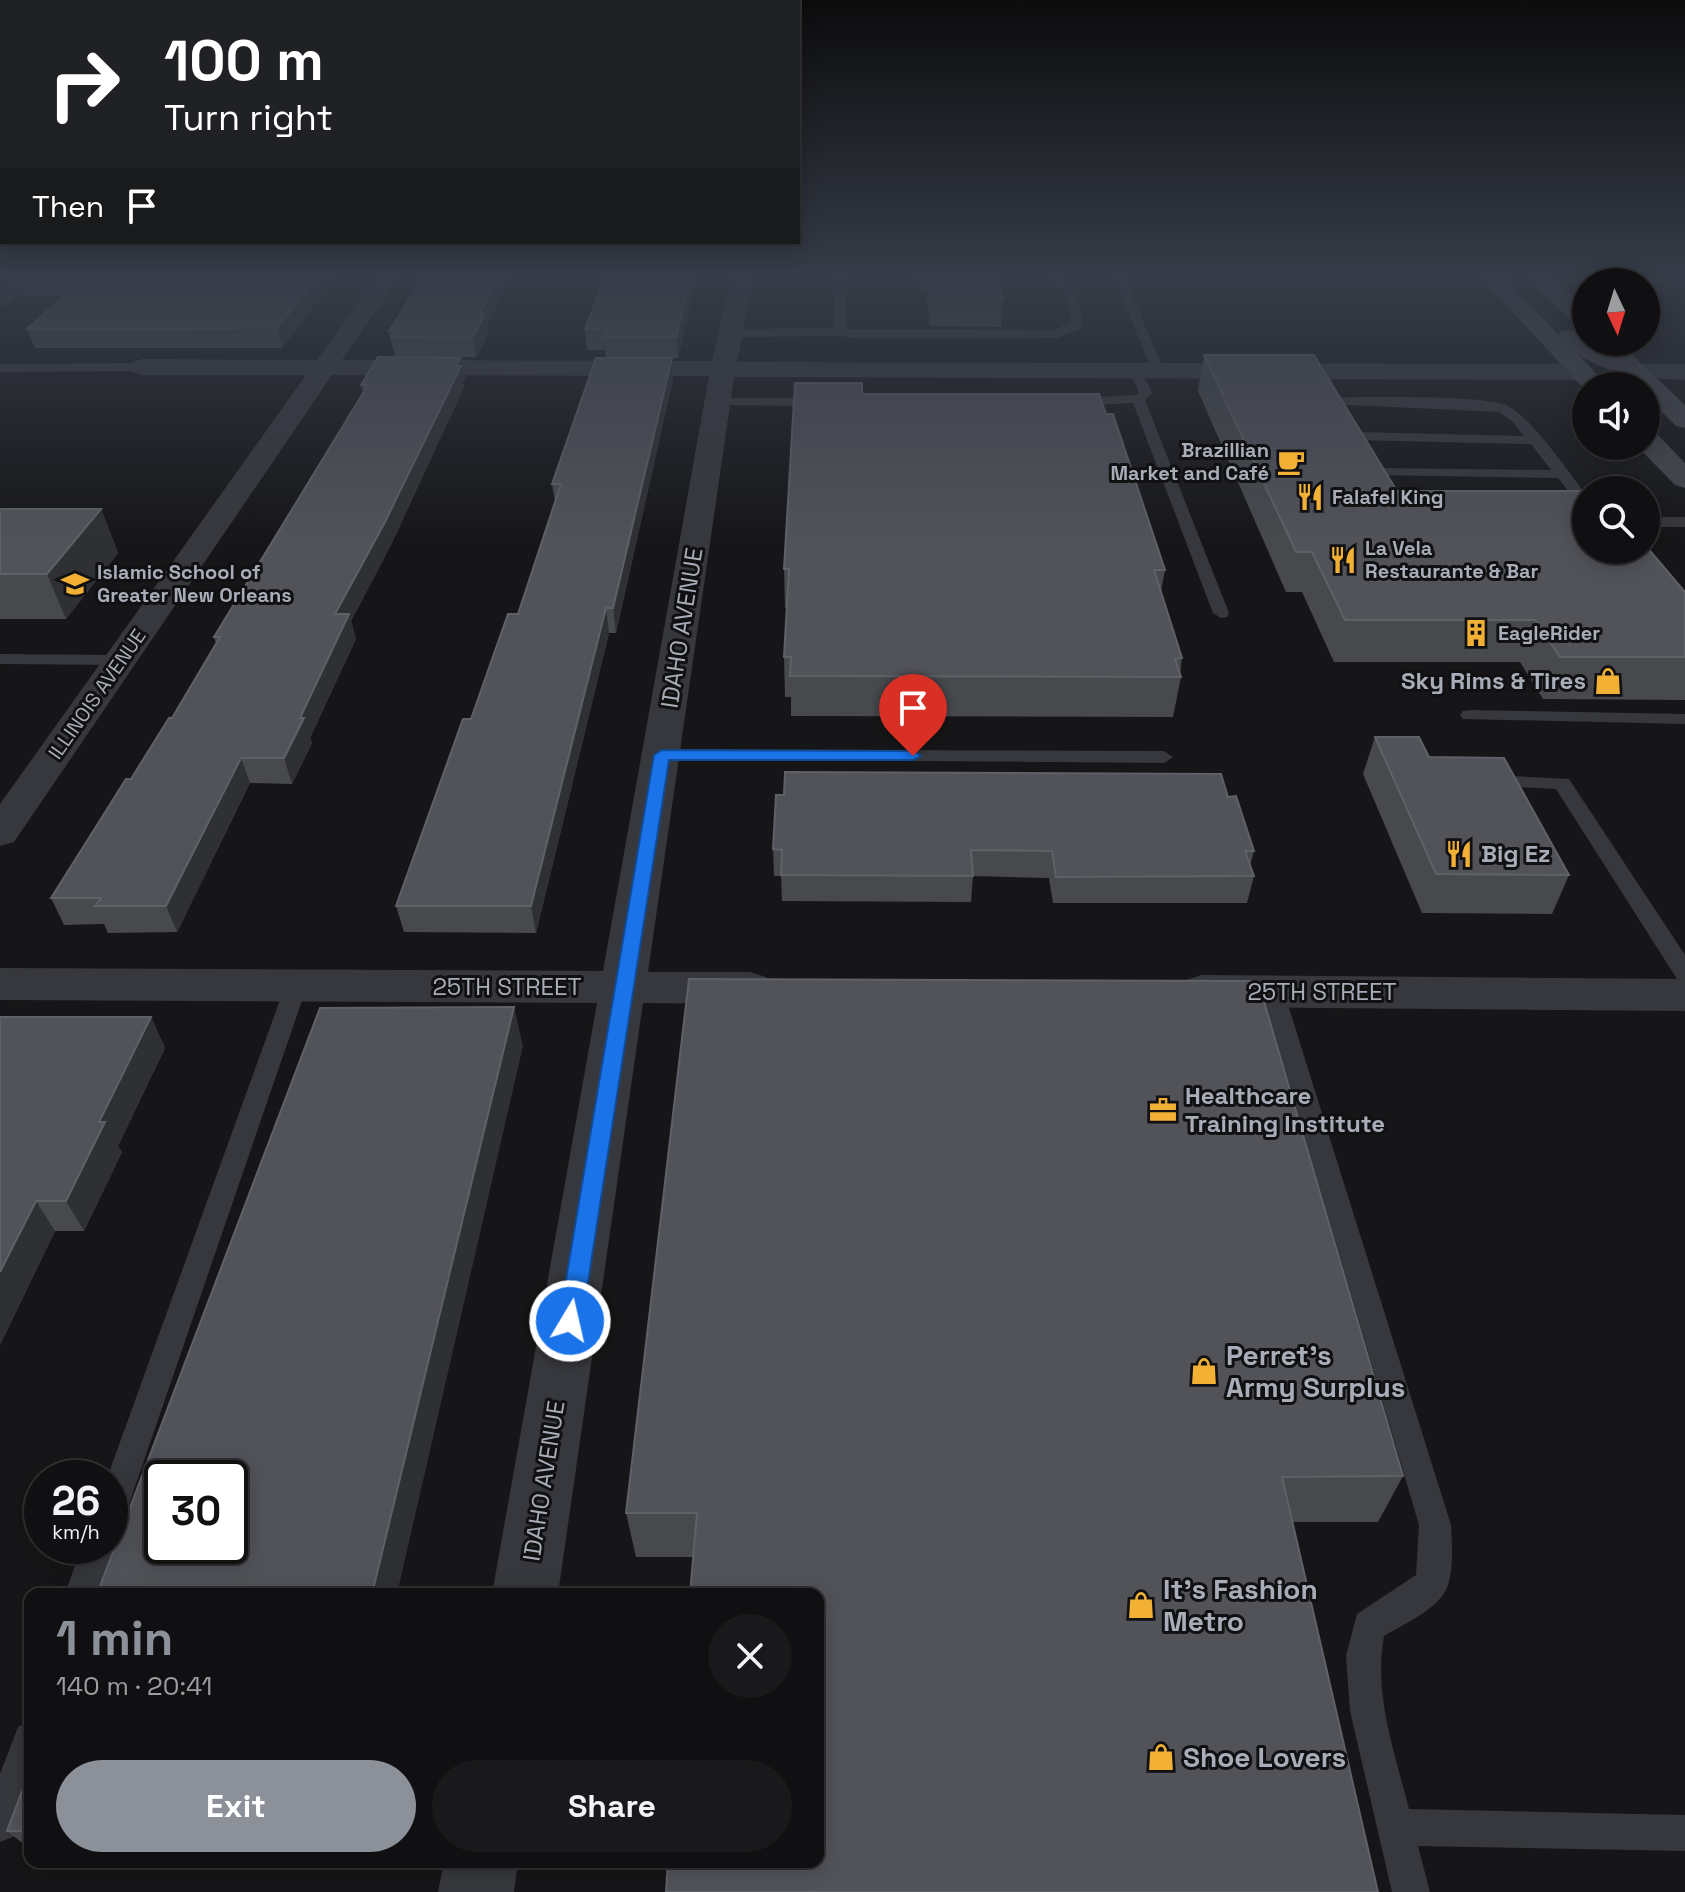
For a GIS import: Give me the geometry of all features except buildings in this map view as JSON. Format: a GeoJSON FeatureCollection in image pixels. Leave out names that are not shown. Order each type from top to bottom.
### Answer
{"type":"FeatureCollection","features":[{"type":"Feature","properties":{"kind":"main road"},"geometry":{"type":"LineString","coordinates":[[1660,401],[1685,420]]}},
{"type":"Feature","properties":{"kind":"main road"},"geometry":{"type":"LineString","coordinates":[[1660,414],[1675,427],[1685,431]]}},
{"type":"Feature","properties":{"kind":"main road"},"geometry":{"type":"LineString","coordinates":[[1660,453],[1685,479]]}},
{"type":"Feature","properties":{"kind":"street"},"geometry":{"type":"LineString","coordinates":[[142,367],[1315,371],[1572,379]]}},
{"type":"Feature","properties":{"kind":"street","name":"ILLINOIS AVENUE"},"geometry":{"type":"LineString","coordinates":[[0,833],[322,367]]}},
{"type":"Feature","properties":{"kind":"street","name":"IDAHO AVENUE"},"geometry":{"type":"LineString","coordinates":[[526,1588],[723,368]]}},
{"type":"Feature","properties":{"kind":"street"},"geometry":{"type":"LineString","coordinates":[[1660,375],[1685,372]]}},
{"type":"Feature","properties":{"kind":"street","name":"25TH STREET"},"geometry":{"type":"LineString","coordinates":[[0,984],[783,988]]}},
{"type":"Feature","properties":{"kind":"street","name":"25TH STREET"},"geometry":{"type":"LineString","coordinates":[[1162,991],[1685,995]]}},
{"type":"Feature","properties":{"kind":"street"},"geometry":{"type":"LineString","coordinates":[[476,1892],[480,1868]]}},
{"type":"Feature","properties":{"kind":"lane"},"geometry":{"type":"LineString","coordinates":[[723,368],[729,366]]}},
{"type":"Feature","properties":{"kind":"lane"},"geometry":{"type":"LineString","coordinates":[[1060,402],[1138,399],[1146,393],[1145,366]]}},
{"type":"Feature","properties":{"kind":"lane"},"geometry":{"type":"LineString","coordinates":[[0,368],[142,367]]}},
{"type":"Feature","properties":{"kind":"lane"},"geometry":{"type":"LineString","coordinates":[[723,368],[842,402]]}},
{"type":"Feature","properties":{"kind":"lane"},"geometry":{"type":"LineString","coordinates":[[1315,371],[1359,442],[1562,474]]}},
{"type":"Feature","properties":{"kind":"lane"},"geometry":{"type":"LineString","coordinates":[[1138,399],[1221,613]]}},
{"type":"Feature","properties":{"kind":"lane"},"geometry":{"type":"LineString","coordinates":[[1359,442],[1464,404],[1502,408],[1517,418],[1572,486]]}},
{"type":"Feature","properties":{"kind":"lane"},"geometry":{"type":"LineString","coordinates":[[1359,442],[1534,440]]}},
{"type":"Feature","properties":{"kind":"lane"},"geometry":{"type":"LineString","coordinates":[[1660,522],[1685,522]]}},
{"type":"Feature","properties":{"kind":"lane"},"geometry":{"type":"LineString","coordinates":[[0,659],[121,660]]}},
{"type":"Feature","properties":{"kind":"lane"},"geometry":{"type":"LineString","coordinates":[[1469,715],[1685,719]]}},
{"type":"Feature","properties":{"kind":"lane"},"geometry":{"type":"LineString","coordinates":[[662,755],[1164,757]]}},
{"type":"Feature","properties":{"kind":"lane"},"geometry":{"type":"LineString","coordinates":[[1484,781],[1562,783],[1685,973]]}},
{"type":"Feature","properties":{"kind":"lane"},"geometry":{"type":"LineString","coordinates":[[128,1462],[296,986]]}},
{"type":"Feature","properties":{"kind":"lane"},"geometry":{"type":"LineString","coordinates":[[1273,992],[1435,1525],[1436,1547],[1431,1584],[1369,1626],[1363,1656],[1367,1711],[1411,1892]]}},
{"type":"Feature","properties":{"kind":"lane"},"geometry":{"type":"LineString","coordinates":[[83,1588],[92,1564]]}},
{"type":"Feature","properties":{"kind":"lane"},"geometry":{"type":"LineString","coordinates":[[0,1824],[24,1756]]}},
{"type":"Feature","properties":{"kind":"lane"},"geometry":{"type":"LineString","coordinates":[[1395,1827],[1685,1833]]}},
{"type":"Feature","properties":{"kind":"place","name":"Brazillian Market and Café"},"geometry":{"type":"Point","coordinates":[1291,462]}},
{"type":"Feature","properties":{"kind":"place","name":"Falafel King"},"geometry":{"type":"Point","coordinates":[1310,497]}},
{"type":"Feature","properties":{"kind":"place","name":"La Vela Restaurante & Bar"},"geometry":{"type":"Point","coordinates":[1343,560]}},
{"type":"Feature","properties":{"kind":"place","name":"Islamic School of Greater New Orleans"},"geometry":{"type":"Point","coordinates":[75,584]}},
{"type":"Feature","properties":{"kind":"place","name":"EagleRider"},"geometry":{"type":"Point","coordinates":[1476,633]}},
{"type":"Feature","properties":{"kind":"place","name":"Sky Rims & Tires"},"geometry":{"type":"Point","coordinates":[1608,681]}},
{"type":"Feature","properties":{"kind":"place","name":"Big Ez"},"geometry":{"type":"Point","coordinates":[1459,854]}},
{"type":"Feature","properties":{"kind":"place","name":"Healthcare Training Institute"},"geometry":{"type":"Point","coordinates":[1163,1110]}},
{"type":"Feature","properties":{"kind":"place","name":"Perret's Army Surplus"},"geometry":{"type":"Point","coordinates":[1204,1371]}},
{"type":"Feature","properties":{"kind":"place","name":"It's Fashion Metro"},"geometry":{"type":"Point","coordinates":[1141,1605]}},
{"type":"Feature","properties":{"kind":"place","name":"Shoe Lovers"},"geometry":{"type":"Point","coordinates":[1161,1757]}},
{"type":"Feature","properties":{"kind":"route"},"geometry":{"type":"LineString","coordinates":[[570,1321],[662,755],[913,756]]}}]}
